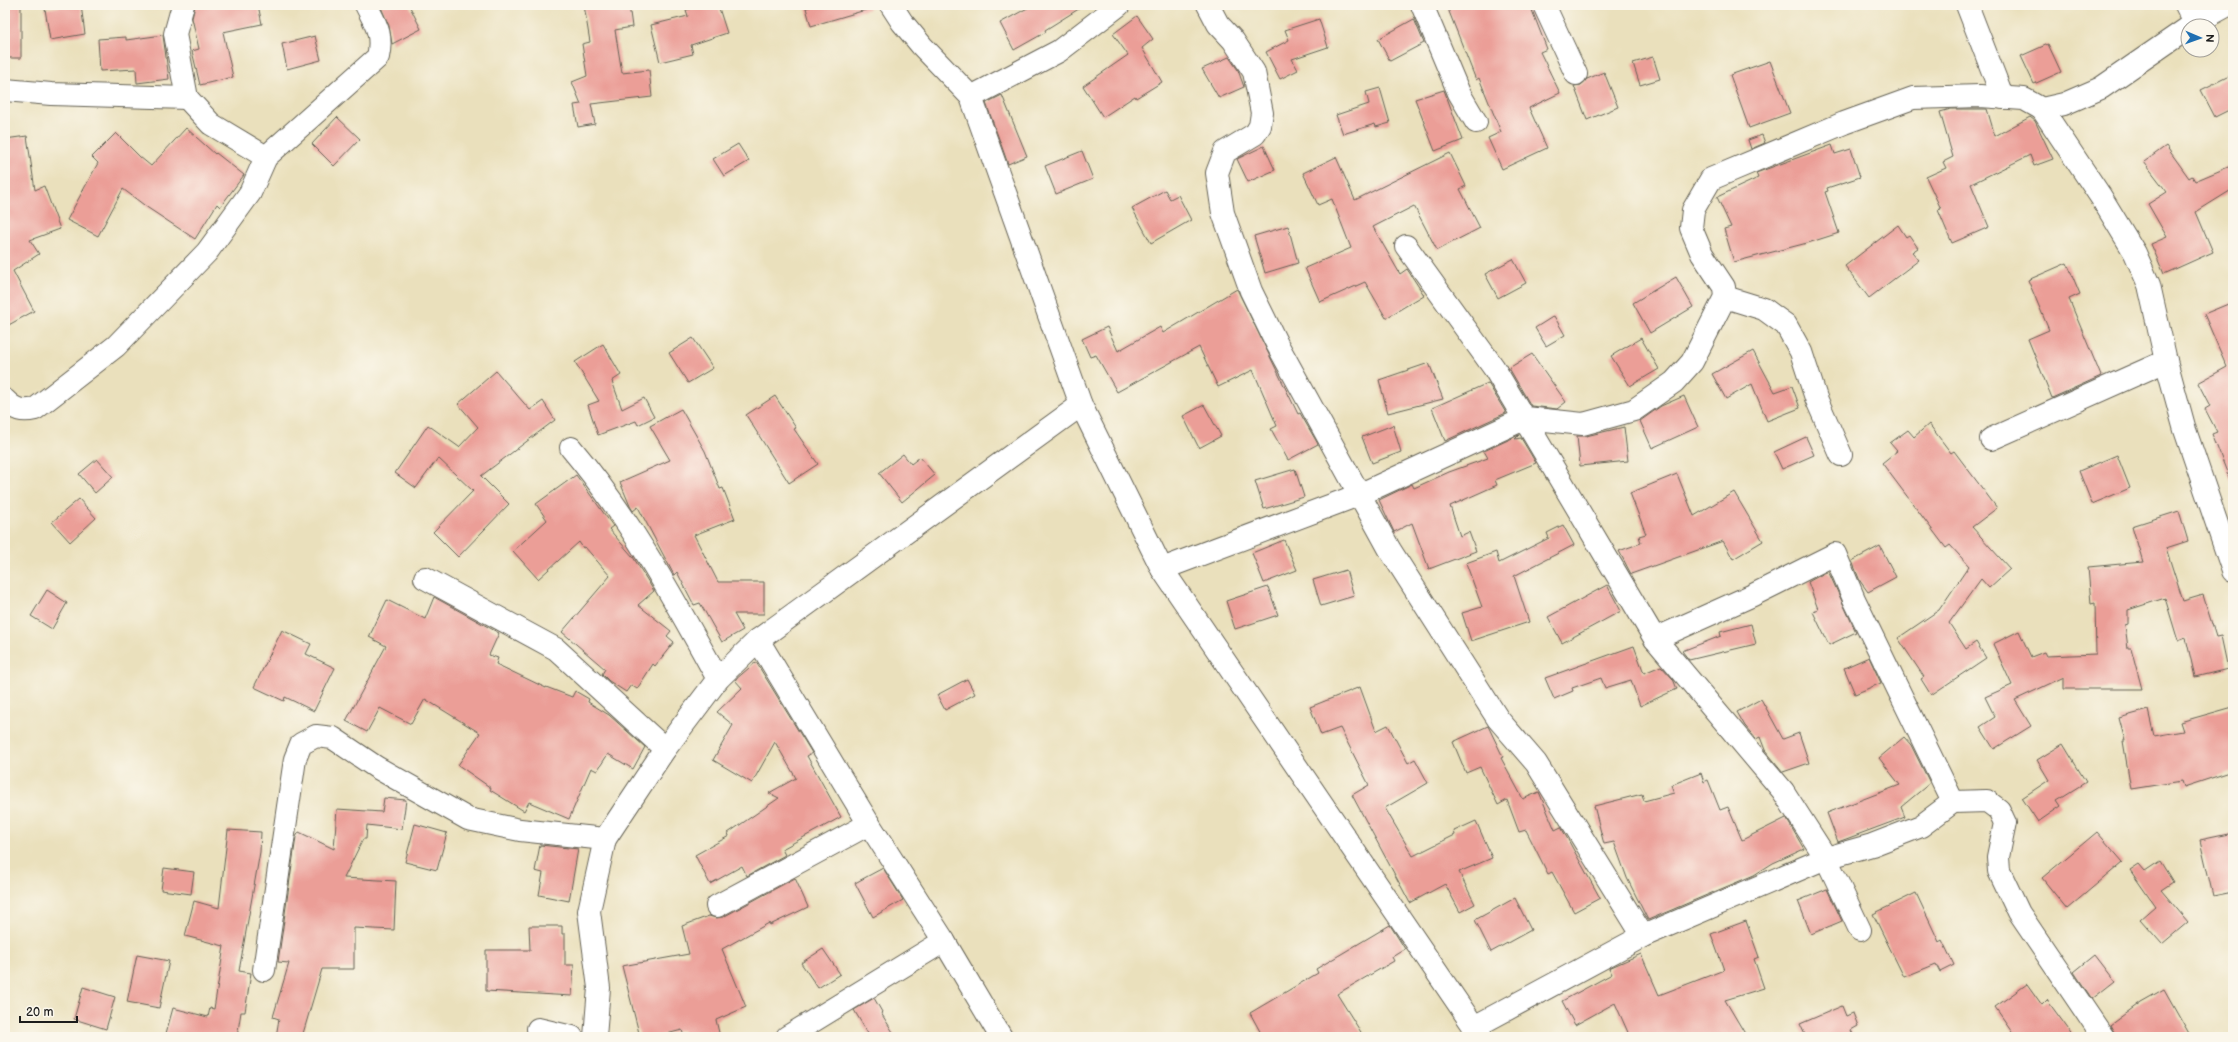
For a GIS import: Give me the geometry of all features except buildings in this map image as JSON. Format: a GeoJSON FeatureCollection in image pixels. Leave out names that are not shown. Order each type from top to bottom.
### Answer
{"type":"FeatureCollection","features":[{"type":"Feature","properties":{"kind":"street"},"geometry":{"type":"LineString","coordinates":[[183,5],[175,34],[187,98],[211,124],[266,157]]}},
{"type":"Feature","properties":{"kind":"street"},"geometry":{"type":"LineString","coordinates":[[5,400],[14,409],[24,411],[35,408],[116,346],[207,252],[250,193],[266,157],[378,57],[381,45],[380,32],[366,5]]}},
{"type":"Feature","properties":{"kind":"street"},"geometry":{"type":"LineString","coordinates":[[891,5],[902,22],[922,46],[971,97],[1081,405],[1162,569],[1477,1032],[1643,936],[1826,858],[1872,845],[1921,826],[1953,802],[1987,801],[1999,810],[2005,823],[1998,857],[2000,871],[2019,913],[2103,1037]]}},
{"type":"Feature","properties":{"kind":"street"},"geometry":{"type":"LineString","coordinates":[[971,97],[1058,51],[1119,5]]}},
{"type":"Feature","properties":{"kind":"street"},"geometry":{"type":"LineString","coordinates":[[1208,5],[1218,24],[1233,40],[1254,72],[1262,113],[1260,126],[1255,134],[1225,152],[1217,173],[1223,213],[1251,291],[1277,344],[1361,494],[1378,530],[1498,719],[1536,763],[1643,936]]}},
{"type":"Feature","properties":{"kind":"street"},"geometry":{"type":"LineString","coordinates":[[1422,5],[1459,93],[1476,122]]}},
{"type":"Feature","properties":{"kind":"street"},"geometry":{"type":"LineString","coordinates":[[1544,5],[1576,74]]}},
{"type":"Feature","properties":{"kind":"street"},"geometry":{"type":"LineString","coordinates":[[1967,5],[2003,98]]}},
{"type":"Feature","properties":{"kind":"street"},"geometry":{"type":"LineString","coordinates":[[2195,18],[2228,5]]}},
{"type":"Feature","properties":{"kind":"street"},"geometry":{"type":"LineString","coordinates":[[2042,109],[2064,104],[2101,88],[2180,28]]}},
{"type":"Feature","properties":{"kind":"street"},"geometry":{"type":"LineString","coordinates":[[5,90],[51,94],[187,98]]}},
{"type":"Feature","properties":{"kind":"street"},"geometry":{"type":"LineString","coordinates":[[1162,569],[1361,494],[1526,418],[1583,424],[1634,410],[1674,382],[1692,362],[1725,297],[1724,287],[1702,254],[1691,228],[1693,210],[1711,179],[1844,123],[1913,98],[2003,98],[2024,99],[2042,109],[2101,197],[2135,253],[2150,285],[2166,361],[2185,430],[2233,571]]}},
{"type":"Feature","properties":{"kind":"street"},"geometry":{"type":"LineString","coordinates":[[1406,246],[1494,368],[1526,418],[1655,639],[1783,791],[1826,858],[1860,930]]}},
{"type":"Feature","properties":{"kind":"street"},"geometry":{"type":"LineString","coordinates":[[1725,297],[1764,308],[1786,325],[1800,352],[1816,398],[1842,455]]}},
{"type":"Feature","properties":{"kind":"street"},"geometry":{"type":"LineString","coordinates":[[1992,439],[2166,361]]}},
{"type":"Feature","properties":{"kind":"street"},"geometry":{"type":"LineString","coordinates":[[595,1037],[599,988],[589,910],[606,839],[665,749],[718,679],[758,640],[1081,405]]}},
{"type":"Feature","properties":{"kind":"street"},"geometry":{"type":"LineString","coordinates":[[571,448],[593,475],[628,525],[669,590],[718,679]]}},
{"type":"Feature","properties":{"kind":"street"},"geometry":{"type":"LineString","coordinates":[[1655,639],[1753,595],[1835,554],[1854,599],[1953,802]]}},
{"type":"Feature","properties":{"kind":"street"},"geometry":{"type":"LineString","coordinates":[[425,578],[556,649],[665,749]]}},
{"type":"Feature","properties":{"kind":"street"},"geometry":{"type":"LineString","coordinates":[[758,640],[868,824],[944,941],[1001,1037]]}},
{"type":"Feature","properties":{"kind":"street"},"geometry":{"type":"LineString","coordinates":[[264,970],[295,760],[301,744],[316,736],[333,738],[376,767],[468,819],[520,830],[606,839]]}},
{"type":"Feature","properties":{"kind":"street"},"geometry":{"type":"LineString","coordinates":[[718,906],[868,824]]}},
{"type":"Feature","properties":{"kind":"street"},"geometry":{"type":"LineString","coordinates":[[787,1037],[944,941]]}},
{"type":"Feature","properties":{"kind":"street"},"geometry":{"type":"LineString","coordinates":[[538,1029],[572,1037]]}}]}
